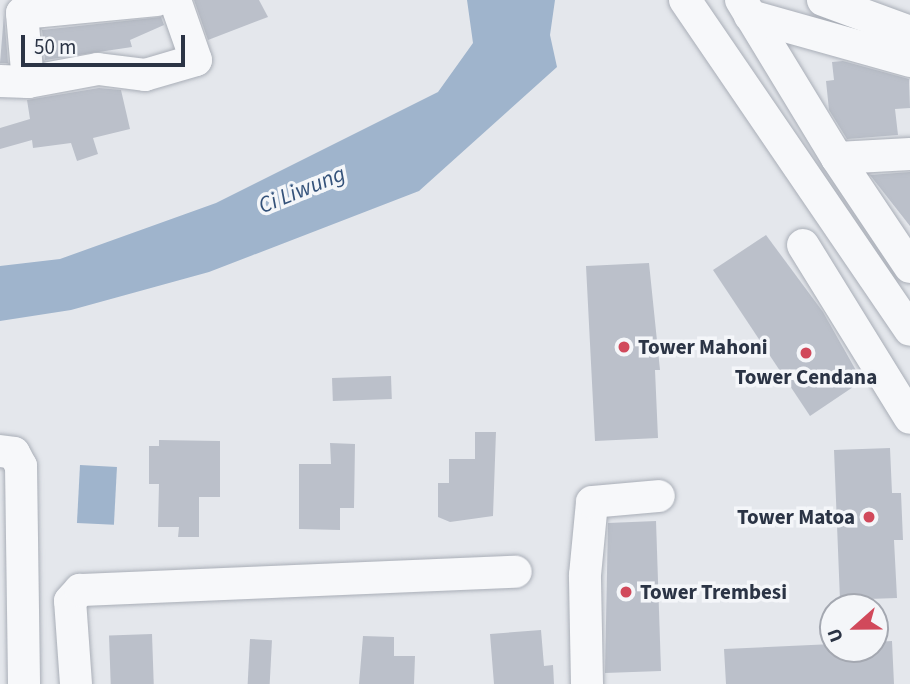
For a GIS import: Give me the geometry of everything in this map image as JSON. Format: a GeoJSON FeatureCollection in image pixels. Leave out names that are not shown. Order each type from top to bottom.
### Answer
{"type":"FeatureCollection","features":[{"type":"Feature","properties":{"kind":"street"},"geometry":{"type":"LineString","coordinates":[[138,1],[22,13],[14,82],[98,69],[145,75],[196,60],[175,0]]}},
{"type":"Feature","properties":{"kind":"street"},"geometry":{"type":"LineString","coordinates":[[823,0],[910,32]]}},
{"type":"Feature","properties":{"kind":"street"},"geometry":{"type":"LineString","coordinates":[[687,1],[910,330]]}},
{"type":"Feature","properties":{"kind":"street"},"geometry":{"type":"LineString","coordinates":[[745,8],[910,61]]}},
{"type":"Feature","properties":{"kind":"street"},"geometry":{"type":"LineString","coordinates":[[745,8],[836,158],[910,267]]}},
{"type":"Feature","properties":{"kind":"street"},"geometry":{"type":"LineString","coordinates":[[836,158],[910,154]]}},
{"type":"Feature","properties":{"kind":"street"},"geometry":{"type":"LineString","coordinates":[[803,245],[910,418]]}},
{"type":"Feature","properties":{"kind":"street"},"geometry":{"type":"LineString","coordinates":[[0,451],[14,453],[21,466],[24,684]]}},
{"type":"Feature","properties":{"kind":"street"},"geometry":{"type":"LineString","coordinates":[[587,684],[585,575],[592,502],[659,496]]}},
{"type":"Feature","properties":{"kind":"street"},"geometry":{"type":"LineString","coordinates":[[76,684],[70,601],[80,590],[516,572]]}},
{"type":"Feature","properties":{"kind":"water","name":"Ci Liwung"},"geometry":{"type":"Polygon","coordinates":[[[467,0],[555,0],[550,35],[557,67],[419,191],[209,272],[71,310],[0,321],[0,266],[60,259],[216,203],[438,92],[473,43],[467,0]]]}},
{"type":"Feature","properties":{"kind":"water"},"geometry":{"type":"Polygon","coordinates":[[[80,465],[117,467],[114,525],[77,523],[80,465]]]}},
{"type":"Feature","properties":{"kind":"building"},"geometry":{"type":"Polygon","coordinates":[[[194,0],[259,0],[268,17],[208,40],[194,0]]]}},
{"type":"Feature","properties":{"kind":"building"},"geometry":{"type":"Polygon","coordinates":[[[4,14],[8,63],[0,63],[4,14]]]}},
{"type":"Feature","properties":{"kind":"building"},"geometry":{"type":"Polygon","coordinates":[[[161,17],[164,25],[130,40],[132,47],[45,60],[42,30],[161,17]]]}},
{"type":"Feature","properties":{"kind":"building"},"geometry":{"type":"Polygon","coordinates":[[[843,61],[909,79],[910,108],[895,109],[898,135],[847,139],[829,110],[826,81],[834,80],[832,62],[843,61]]]}},
{"type":"Feature","properties":{"kind":"building"},"geometry":{"type":"Polygon","coordinates":[[[99,88],[121,90],[130,129],[93,138],[98,154],[77,161],[71,143],[33,148],[32,140],[0,149],[0,128],[30,119],[27,100],[99,88]]]}},
{"type":"Feature","properties":{"kind":"building"},"geometry":{"type":"Polygon","coordinates":[[[910,172],[910,226],[870,175],[910,172]]]}},
{"type":"Feature","properties":{"kind":"building","name":"Tower Cendana"},"geometry":{"type":"Polygon","coordinates":[[[766,235],[823,312],[862,381],[810,416],[713,270],[766,235]]]}},
{"type":"Feature","properties":{"kind":"building","name":"Tower Mahoni"},"geometry":{"type":"Polygon","coordinates":[[[649,263],[660,370],[655,370],[658,438],[595,441],[586,266],[649,263]]]}},
{"type":"Feature","properties":{"kind":"building"},"geometry":{"type":"Polygon","coordinates":[[[391,376],[392,399],[333,401],[332,378],[391,376]]]}},
{"type":"Feature","properties":{"kind":"building"},"geometry":{"type":"Polygon","coordinates":[[[475,432],[496,432],[493,516],[450,522],[438,517],[438,483],[449,483],[449,459],[475,459],[475,432]]]}},
{"type":"Feature","properties":{"kind":"building"},"geometry":{"type":"Polygon","coordinates":[[[159,440],[220,441],[220,497],[199,497],[199,537],[178,537],[179,527],[158,527],[159,484],[149,484],[149,446],[159,446],[159,440]]]}},
{"type":"Feature","properties":{"kind":"building"},"geometry":{"type":"Polygon","coordinates":[[[330,443],[355,444],[354,508],[340,508],[340,530],[299,529],[299,464],[331,464],[330,443]]]}},
{"type":"Feature","properties":{"kind":"building","name":"Tower Matoa"},"geometry":{"type":"Polygon","coordinates":[[[890,448],[892,493],[901,493],[903,540],[894,540],[897,598],[889,598],[889,593],[840,593],[834,450],[890,448]]]}},
{"type":"Feature","properties":{"kind":"building","name":"Tower Trembesi"},"geometry":{"type":"Polygon","coordinates":[[[656,521],[661,671],[605,673],[608,523],[656,521]]]}},
{"type":"Feature","properties":{"kind":"building"},"geometry":{"type":"Polygon","coordinates":[[[541,630],[544,666],[553,665],[554,684],[494,684],[490,634],[541,630]]]}},
{"type":"Feature","properties":{"kind":"building"},"geometry":{"type":"Polygon","coordinates":[[[152,634],[154,684],[111,684],[109,636],[152,634]]]}},
{"type":"Feature","properties":{"kind":"building"},"geometry":{"type":"Polygon","coordinates":[[[363,636],[394,637],[394,656],[415,656],[414,684],[359,684],[363,636]]]}},
{"type":"Feature","properties":{"kind":"building"},"geometry":{"type":"Polygon","coordinates":[[[250,639],[272,640],[270,684],[248,684],[250,639]]]}},
{"type":"Feature","properties":{"kind":"building"},"geometry":{"type":"Polygon","coordinates":[[[889,641],[892,641],[894,684],[726,684],[724,649],[819,645],[819,663],[889,663],[889,641]]]}},
{"type":"Feature","properties":{"kind":"place","name":"Tower Mahoni"},"geometry":{"type":"Point","coordinates":[624,347]}},
{"type":"Feature","properties":{"kind":"place","name":"Tower Cendana"},"geometry":{"type":"Point","coordinates":[806,353]}},
{"type":"Feature","properties":{"kind":"place","name":"Tower Matoa"},"geometry":{"type":"Point","coordinates":[869,517]}},
{"type":"Feature","properties":{"kind":"place","name":"Tower Trembesi"},"geometry":{"type":"Point","coordinates":[626,592]}}]}
